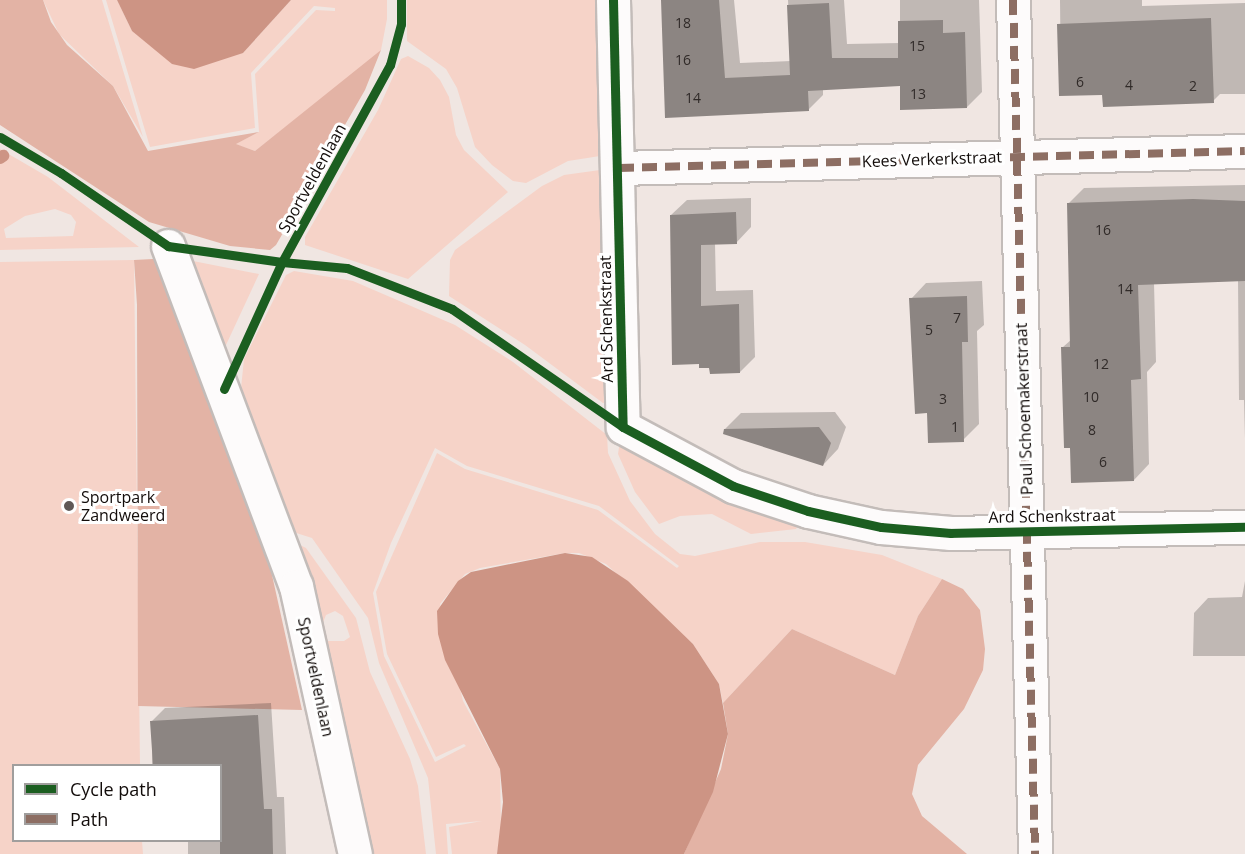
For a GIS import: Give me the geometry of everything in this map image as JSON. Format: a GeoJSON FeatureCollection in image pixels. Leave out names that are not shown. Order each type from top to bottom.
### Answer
{"type":"FeatureCollection","features":[{"type":"Feature","properties":{"kind":"street","name":"Ard Schenkstraat"},"geometry":{"type":"LineString","coordinates":[[613,0],[619,168],[623,428],[733,486],[808,512],[881,526],[951,533],[1245,526]]}},
{"type":"Feature","properties":{"kind":"street","name":"Paul Schoemakerstraat"},"geometry":{"type":"LineString","coordinates":[[1013,0],[1035,854]]}},
{"type":"Feature","properties":{"kind":"street","name":"Kees Verkerkstraat"},"geometry":{"type":"LineString","coordinates":[[619,168],[1245,151]]}},
{"type":"Feature","properties":{"kind":"street","name":"Sportveldenlaan"},"geometry":{"type":"LineString","coordinates":[[168,246],[296,586],[355,854]]}},
{"type":"Feature","properties":{"kind":"shaded area"},"geometry":{"type":"Polygon","coordinates":[[[0,0],[43,0],[51,22],[67,45],[113,86],[148,151],[259,132],[236,144],[255,151],[381,50],[365,90],[276,245],[270,250],[230,246],[149,222],[0,125],[0,0]]]}},
{"type":"Feature","properties":{"kind":"shaded area"},"geometry":{"type":"Polygon","coordinates":[[[43,0],[102,0],[143,137],[113,86],[59,34],[43,0]]]}},
{"type":"Feature","properties":{"kind":"shaded area"},"geometry":{"type":"Polygon","coordinates":[[[106,0],[117,0],[132,31],[243,53],[291,0],[387,0],[387,19],[381,50],[376,56],[255,151],[235,144],[259,132],[255,74],[316,10],[335,11],[335,8],[314,6],[251,73],[255,128],[150,147],[106,0]]]}},
{"type":"Feature","properties":{"kind":"shaded area"},"geometry":{"type":"Polygon","coordinates":[[[117,0],[291,0],[243,53],[194,69],[172,64],[132,31],[117,0]]]}},
{"type":"Feature","properties":{"kind":"shaded area"},"geometry":{"type":"Polygon","coordinates":[[[407,0],[595,0],[600,156],[568,161],[526,183],[513,181],[492,165],[475,147],[457,88],[446,69],[407,41],[407,0]]]}},
{"type":"Feature","properties":{"kind":"shaded area"},"geometry":{"type":"Polygon","coordinates":[[[408,56],[429,68],[440,80],[449,97],[456,135],[464,150],[508,192],[408,279],[305,245],[305,237],[378,110],[401,59],[408,56]]]}},
{"type":"Feature","properties":{"kind":"shaded area"},"geometry":{"type":"Polygon","coordinates":[[[0,149],[48,177],[139,247],[0,250],[0,149]],[[55,209],[25,216],[4,229],[6,238],[73,236],[76,222],[71,215],[55,209]]]}},
{"type":"Feature","properties":{"kind":"shaded area"},"geometry":{"type":"Polygon","coordinates":[[[600,170],[606,403],[525,345],[449,296],[450,260],[455,250],[542,186],[564,175],[600,170]]]}},
{"type":"Feature","properties":{"kind":"shaded area"},"geometry":{"type":"Polygon","coordinates":[[[153,259],[166,275],[262,530],[302,710],[138,706],[137,305],[134,260],[153,259]]]}},
{"type":"Feature","properties":{"kind":"shaded area","name":"Sportpark Zandweerd"},"geometry":{"type":"Polygon","coordinates":[[[134,260],[140,764],[12,764],[12,842],[142,842],[143,854],[0,854],[0,262],[134,260]]]}},
{"type":"Feature","properties":{"kind":"shaded area"},"geometry":{"type":"Polygon","coordinates":[[[193,261],[259,274],[226,345],[218,344],[188,266],[193,261]]]}},
{"type":"Feature","properties":{"kind":"shaded area"},"geometry":{"type":"Polygon","coordinates":[[[294,271],[353,281],[455,325],[513,362],[607,435],[608,453],[630,501],[655,534],[680,554],[695,556],[760,542],[805,542],[882,555],[942,579],[918,616],[895,675],[792,629],[723,703],[719,684],[693,644],[606,564],[579,553],[565,553],[480,568],[465,574],[440,604],[463,701],[500,769],[501,829],[497,854],[452,854],[449,827],[482,821],[446,824],[448,854],[436,854],[428,778],[379,663],[368,618],[312,538],[290,531],[240,398],[244,359],[286,275],[294,271]],[[435,448],[391,543],[373,593],[384,656],[435,762],[466,746],[464,744],[436,757],[387,654],[376,592],[437,453],[465,469],[598,510],[677,568],[679,566],[599,506],[467,466],[435,448]]]}},
{"type":"Feature","properties":{"kind":"shaded area"},"geometry":{"type":"Polygon","coordinates":[[[620,441],[682,479],[799,524],[796,529],[751,534],[712,514],[680,516],[659,524],[635,492],[618,454],[620,441]]]}},
{"type":"Feature","properties":{"kind":"shaded area"},"geometry":{"type":"Polygon","coordinates":[[[294,542],[306,548],[356,618],[370,672],[410,759],[418,786],[426,854],[370,854],[340,708],[294,542]],[[335,611],[326,615],[322,625],[328,641],[344,641],[350,637],[343,616],[335,611]]]}},
{"type":"Feature","properties":{"kind":"shaded area"},"geometry":{"type":"Polygon","coordinates":[[[565,553],[592,557],[628,581],[693,644],[719,684],[728,734],[713,792],[684,854],[497,854],[503,802],[500,769],[445,660],[438,634],[437,611],[458,581],[471,572],[565,553]]]}},
{"type":"Feature","properties":{"kind":"shaded area"},"geometry":{"type":"Polygon","coordinates":[[[942,579],[963,589],[980,610],[985,649],[983,670],[964,709],[918,765],[912,794],[922,816],[967,854],[684,854],[721,769],[728,734],[723,703],[792,629],[895,675],[918,616],[942,579]]]}},
{"type":"Feature","properties":{"kind":"building"},"geometry":{"type":"Polygon","coordinates":[[[661,0],[719,0],[725,78],[790,75],[787,5],[829,3],[832,58],[898,58],[898,21],[943,20],[943,33],[965,32],[967,108],[900,110],[900,86],[808,91],[809,111],[665,118],[661,0]]]}},
{"type":"Feature","properties":{"kind":"building"},"geometry":{"type":"Polygon","coordinates":[[[1211,18],[1214,103],[1103,107],[1102,95],[1059,96],[1057,24],[1211,18]]]}},
{"type":"Feature","properties":{"kind":"building"},"geometry":{"type":"Polygon","coordinates":[[[1193,199],[1245,201],[1245,281],[1138,285],[1141,379],[1131,380],[1134,481],[1071,483],[1070,448],[1064,448],[1061,347],[1070,347],[1067,203],[1193,199]]]}},
{"type":"Feature","properties":{"kind":"building"},"geometry":{"type":"Polygon","coordinates":[[[736,212],[737,244],[701,245],[701,306],[739,304],[740,373],[710,374],[709,368],[699,368],[699,364],[672,365],[670,215],[736,212]]]}},
{"type":"Feature","properties":{"kind":"building"},"geometry":{"type":"Polygon","coordinates":[[[967,296],[968,342],[962,342],[964,442],[928,443],[927,413],[915,414],[909,298],[967,296]]]}},
{"type":"Feature","properties":{"kind":"building"},"geometry":{"type":"Polygon","coordinates":[[[819,427],[831,443],[823,466],[723,434],[724,429],[819,427]]]}},
{"type":"Feature","properties":{"kind":"building"},"geometry":{"type":"Polygon","coordinates":[[[258,715],[264,809],[272,809],[273,854],[220,854],[222,764],[153,764],[150,721],[258,715]]]}},
{"type":"Feature","properties":{"kind":"marked path"},"geometry":{"type":"LineString","coordinates":[[1013,0],[1035,854]]}},
{"type":"Feature","properties":{"kind":"marked path"},"geometry":{"type":"LineString","coordinates":[[619,168],[1245,151]]}},
{"type":"Feature","properties":{"kind":"cycle path"},"geometry":{"type":"LineString","coordinates":[[0,137],[61,173],[168,246],[282,262],[390,65],[401,24],[401,0]]}},
{"type":"Feature","properties":{"kind":"cycle path"},"geometry":{"type":"LineString","coordinates":[[613,0],[623,427],[733,486],[808,511],[881,527],[951,533],[1245,527]]}},
{"type":"Feature","properties":{"kind":"cycle path"},"geometry":{"type":"LineString","coordinates":[[224,389],[282,262],[347,268],[452,309],[623,427]]}},
{"type":"Feature","properties":{"kind":"place","name":"Sportpark Zandweerd"},"geometry":{"type":"Point","coordinates":[69,506]}}]}
